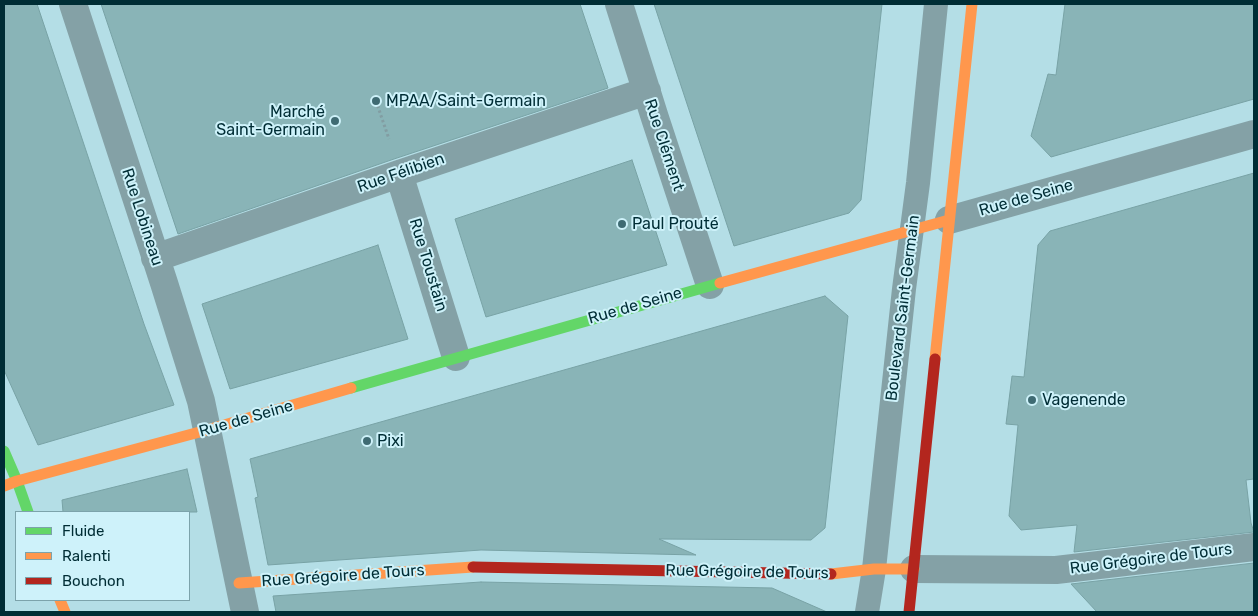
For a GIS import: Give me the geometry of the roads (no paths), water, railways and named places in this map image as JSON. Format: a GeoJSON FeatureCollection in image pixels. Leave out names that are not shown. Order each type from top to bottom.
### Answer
{"type":"FeatureCollection","features":[{"type":"Feature","properties":{"kind":"street","name":"Rue Lobineau"},"geometry":{"type":"LineString","coordinates":[[74,4],[201,401],[245,612]]}},
{"type":"Feature","properties":{"kind":"street","name":"Rue Clément"},"geometry":{"type":"LineString","coordinates":[[619,4],[710,285]]}},
{"type":"Feature","properties":{"kind":"street"},"geometry":{"type":"LineString","coordinates":[[909,612],[972,4]]}},
{"type":"Feature","properties":{"kind":"street","name":"Rue Félibien"},"geometry":{"type":"LineString","coordinates":[[155,258],[647,91]]}},
{"type":"Feature","properties":{"kind":"street","name":"Rue de Seine"},"geometry":{"type":"LineString","coordinates":[[4,486],[207,430],[710,285],[1254,134]]}},
{"type":"Feature","properties":{"kind":"street","name":"Rue Toustain"},"geometry":{"type":"LineString","coordinates":[[399,174],[456,357]]}},
{"type":"Feature","properties":{"kind":"street"},"geometry":{"type":"LineString","coordinates":[[4,451],[18,481],[28,511]]}},
{"type":"Feature","properties":{"kind":"street","name":"Rue Grégoire de Tours"},"geometry":{"type":"LineString","coordinates":[[239,583],[481,566],[833,574],[874,569],[1056,570],[1254,547]]}},
{"type":"Feature","properties":{"kind":"lane","name":"Boulevard Saint-Germain"},"geometry":{"type":"LineString","coordinates":[[867,612],[874,569],[904,289],[913,229],[936,4]]}},
{"type":"Feature","properties":{"kind":"place","name":"MPAA/Saint-Germain"},"geometry":{"type":"Point","coordinates":[376,101]}},
{"type":"Feature","properties":{"kind":"place","name":"Marché Saint-Germain"},"geometry":{"type":"Point","coordinates":[335,121]}},
{"type":"Feature","properties":{"kind":"place","name":"Paul Prouté"},"geometry":{"type":"Point","coordinates":[622,224]}},
{"type":"Feature","properties":{"kind":"place","name":"Vagenende"},"geometry":{"type":"Point","coordinates":[1032,400]}},
{"type":"Feature","properties":{"kind":"place","name":"Pixi"},"geometry":{"type":"Point","coordinates":[367,441]}}]}
